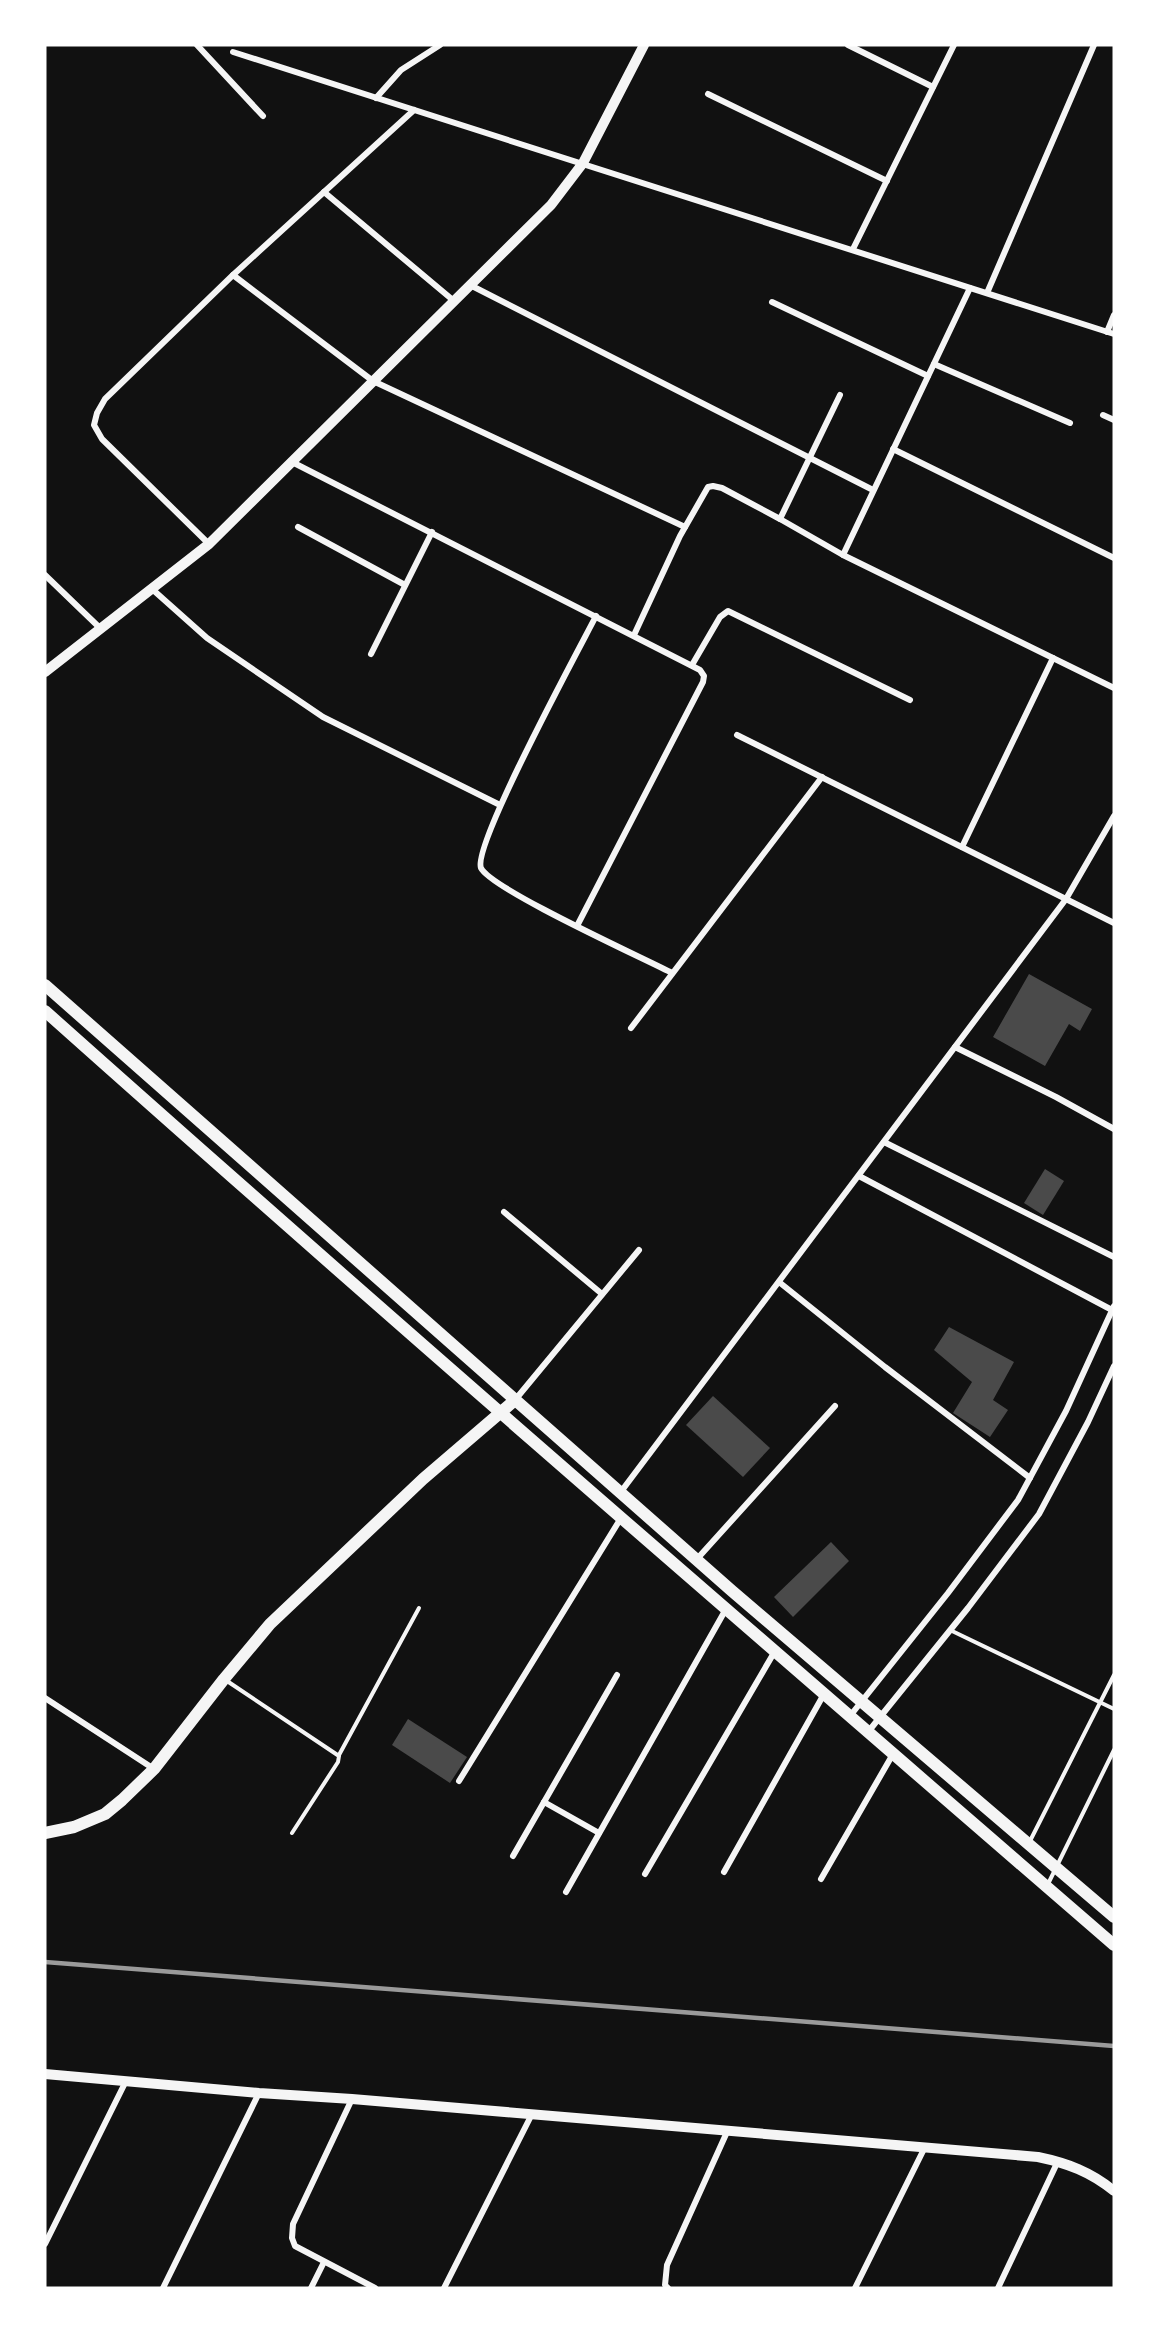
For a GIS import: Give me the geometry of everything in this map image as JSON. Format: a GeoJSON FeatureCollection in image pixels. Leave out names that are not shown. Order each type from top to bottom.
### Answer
{"type":"FeatureCollection","features":[{"type":"Feature","properties":{"kind":"main road"},"geometry":{"type":"LineString","coordinates":[[45,985],[620,1492],[1114,1917]]}},
{"type":"Feature","properties":{"kind":"main road"},"geometry":{"type":"LineString","coordinates":[[45,1011],[726,1610],[825,1693],[1114,1945]]}},
{"type":"Feature","properties":{"kind":"main road"},"geometry":{"type":"LineString","coordinates":[[321,1255],[334,1241]]}},
{"type":"Feature","properties":{"kind":"main road"},"geometry":{"type":"LineString","coordinates":[[45,1833],[74,1827],[105,1814],[154,1769],[270,1624],[423,1479],[515,1400]]}},
{"type":"Feature","properties":{"kind":"street"},"geometry":{"type":"LineString","coordinates":[[197,45],[262,116]]}},
{"type":"Feature","properties":{"kind":"street"},"geometry":{"type":"LineString","coordinates":[[376,98],[401,70],[440,45]]}},
{"type":"Feature","properties":{"kind":"street"},"geometry":{"type":"LineString","coordinates":[[45,672],[209,544],[551,205],[583,163],[644,45]]}},
{"type":"Feature","properties":{"kind":"street"},"geometry":{"type":"LineString","coordinates":[[848,45],[933,87]]}},
{"type":"Feature","properties":{"kind":"street"},"geometry":{"type":"LineString","coordinates":[[853,249],[954,45]]}},
{"type":"Feature","properties":{"kind":"street"},"geometry":{"type":"LineString","coordinates":[[987,293],[1094,45]]}},
{"type":"Feature","properties":{"kind":"street"},"geometry":{"type":"LineString","coordinates":[[233,52],[1111,333],[1114,315]]}},
{"type":"Feature","properties":{"kind":"street"},"geometry":{"type":"LineString","coordinates":[[708,94],[887,181]]}},
{"type":"Feature","properties":{"kind":"street"},"geometry":{"type":"LineString","coordinates":[[209,544],[102,439],[94,425],[97,413],[105,399],[233,275],[414,110]]}},
{"type":"Feature","properties":{"kind":"street"},"geometry":{"type":"LineString","coordinates":[[324,192],[454,301]]}},
{"type":"Feature","properties":{"kind":"street"},"geometry":{"type":"LineString","coordinates":[[233,275],[373,381],[685,527]]}},
{"type":"Feature","properties":{"kind":"street"},"geometry":{"type":"LineString","coordinates":[[470,285],[873,490]]}},
{"type":"Feature","properties":{"kind":"street"},"geometry":{"type":"LineString","coordinates":[[843,555],[970,288]]}},
{"type":"Feature","properties":{"kind":"street"},"geometry":{"type":"LineString","coordinates":[[772,302],[928,376]]}},
{"type":"Feature","properties":{"kind":"street"},"geometry":{"type":"LineString","coordinates":[[934,364],[1070,423]]}},
{"type":"Feature","properties":{"kind":"street"},"geometry":{"type":"LineString","coordinates":[[780,519],[840,395]]}},
{"type":"Feature","properties":{"kind":"street"},"geometry":{"type":"LineString","coordinates":[[1102,415],[1114,420]]}},
{"type":"Feature","properties":{"kind":"street"},"geometry":{"type":"LineString","coordinates":[[893,449],[1114,558]]}},
{"type":"Feature","properties":{"kind":"street"},"geometry":{"type":"LineString","coordinates":[[292,462],[692,665],[704,676],[703,682],[577,926]]}},
{"type":"Feature","properties":{"kind":"street"},"geometry":{"type":"LineString","coordinates":[[634,635],[685,527],[710,486],[722,488],[843,555],[1114,688]]}},
{"type":"Feature","properties":{"kind":"street"},"geometry":{"type":"LineString","coordinates":[[298,527],[405,585]]}},
{"type":"Feature","properties":{"kind":"street"},"geometry":{"type":"LineString","coordinates":[[371,654],[432,532]]}},
{"type":"Feature","properties":{"kind":"street"},"geometry":{"type":"LineString","coordinates":[[45,575],[101,629]]}},
{"type":"Feature","properties":{"kind":"street"},"geometry":{"type":"LineString","coordinates":[[152,589],[207,638],[323,717],[500,805]]}},
{"type":"Feature","properties":{"kind":"street"},"geometry":{"type":"LineString","coordinates":[[692,665],[720,617],[728,611],[910,700]]}},
{"type":"Feature","properties":{"kind":"street"},"geometry":{"type":"LineString","coordinates":[[596,616],[500,805],[483,846],[481,866],[486,875],[524,899],[672,973]]}},
{"type":"Feature","properties":{"kind":"street"},"geometry":{"type":"LineString","coordinates":[[962,847],[1053,658]]}},
{"type":"Feature","properties":{"kind":"street"},"geometry":{"type":"LineString","coordinates":[[737,735],[1114,923]]}},
{"type":"Feature","properties":{"kind":"street"},"geometry":{"type":"LineString","coordinates":[[631,1028],[822,777]]}},
{"type":"Feature","properties":{"kind":"street"},"geometry":{"type":"LineString","coordinates":[[620,1492],[1066,899],[1114,816]]}},
{"type":"Feature","properties":{"kind":"street"},"geometry":{"type":"LineString","coordinates":[[955,1047],[1056,1097],[1114,1129]]}},
{"type":"Feature","properties":{"kind":"street"},"geometry":{"type":"LineString","coordinates":[[885,1142],[1114,1257]]}},
{"type":"Feature","properties":{"kind":"street"},"geometry":{"type":"LineString","coordinates":[[850,1716],[948,1593],[1018,1500],[1066,1411],[1113,1308],[859,1176]]}},
{"type":"Feature","properties":{"kind":"street"},"geometry":{"type":"LineString","coordinates":[[504,1212],[602,1294]]}},
{"type":"Feature","properties":{"kind":"street"},"geometry":{"type":"LineString","coordinates":[[515,1400],[639,1250]]}},
{"type":"Feature","properties":{"kind":"street"},"geometry":{"type":"LineString","coordinates":[[779,1282],[1030,1478]]}},
{"type":"Feature","properties":{"kind":"street"},"geometry":{"type":"LineString","coordinates":[[868,1732],[1039,1514],[1088,1422],[1114,1366]]}},
{"type":"Feature","properties":{"kind":"street"},"geometry":{"type":"LineString","coordinates":[[697,1559],[835,1406]]}},
{"type":"Feature","properties":{"kind":"street"},"geometry":{"type":"LineString","coordinates":[[459,1781],[621,1518]]}},
{"type":"Feature","properties":{"kind":"street"},"geometry":{"type":"LineString","coordinates":[[566,1892],[726,1610]]}},
{"type":"Feature","properties":{"kind":"street"},"geometry":{"type":"LineString","coordinates":[[645,1874],[775,1651]]}},
{"type":"Feature","properties":{"kind":"street"},"geometry":{"type":"LineString","coordinates":[[513,1856],[617,1675]]}},
{"type":"Feature","properties":{"kind":"street"},"geometry":{"type":"LineString","coordinates":[[724,1872],[825,1693]]}},
{"type":"Feature","properties":{"kind":"street"},"geometry":{"type":"LineString","coordinates":[[45,1698],[154,1769]]}},
{"type":"Feature","properties":{"kind":"street"},"geometry":{"type":"LineString","coordinates":[[821,1879],[893,1754]]}},
{"type":"Feature","properties":{"kind":"street"},"geometry":{"type":"LineString","coordinates":[[544,1802],[599,1833]]}},
{"type":"Feature","properties":{"kind":"street"},"geometry":{"type":"LineString","coordinates":[[45,2074],[925,2147],[1059,2161],[1096,2176],[1114,2191]]}},
{"type":"Feature","properties":{"kind":"street"},"geometry":{"type":"LineString","coordinates":[[45,2244],[126,2081]]}},
{"type":"Feature","properties":{"kind":"street"},"geometry":{"type":"LineString","coordinates":[[163,2288],[259,2093]]}},
{"type":"Feature","properties":{"kind":"street"},"geometry":{"type":"LineString","coordinates":[[352,2099],[293,2224],[292,2238],[296,2246],[375,2288]]}},
{"type":"Feature","properties":{"kind":"street"},"geometry":{"type":"LineString","coordinates":[[444,2288],[532,2114]]}},
{"type":"Feature","properties":{"kind":"street"},"geometry":{"type":"LineString","coordinates":[[668,2288],[665,2285],[667,2265],[727,2132]]}},
{"type":"Feature","properties":{"kind":"street"},"geometry":{"type":"LineString","coordinates":[[855,2288],[925,2147]]}},
{"type":"Feature","properties":{"kind":"street"},"geometry":{"type":"LineString","coordinates":[[998,2288],[1059,2161]]}},
{"type":"Feature","properties":{"kind":"street"},"geometry":{"type":"LineString","coordinates":[[310,2288],[324,2262]]}},
{"type":"Feature","properties":{"kind":"lane"},"geometry":{"type":"LineString","coordinates":[[292,1833],[338,1762],[339,1756],[419,1608]]}},
{"type":"Feature","properties":{"kind":"lane"},"geometry":{"type":"LineString","coordinates":[[950,1629],[1114,1709]]}},
{"type":"Feature","properties":{"kind":"lane"},"geometry":{"type":"LineString","coordinates":[[1019,1863],[1114,1675]]}},
{"type":"Feature","properties":{"kind":"lane"},"geometry":{"type":"LineString","coordinates":[[224,1679],[339,1756]]}},
{"type":"Feature","properties":{"kind":"lane"},"geometry":{"type":"LineString","coordinates":[[1047,1887],[1114,1750]]}},
{"type":"Feature","properties":{"kind":"building"},"geometry":{"type":"Polygon","coordinates":[[[1029,974],[1092,1009],[1080,1031],[1069,1024],[1045,1066],[993,1037],[1029,974]]]}},
{"type":"Feature","properties":{"kind":"building"},"geometry":{"type":"Polygon","coordinates":[[[1045,1169],[1064,1181],[1043,1215],[1024,1203],[1045,1169]]]}},
{"type":"Feature","properties":{"kind":"building"},"geometry":{"type":"Polygon","coordinates":[[[949,1327],[1014,1362],[993,1400],[1008,1410],[990,1437],[953,1413],[972,1382],[934,1350],[949,1327]]]}},
{"type":"Feature","properties":{"kind":"building"},"geometry":{"type":"Polygon","coordinates":[[[713,1396],[770,1448],[743,1477],[686,1425],[713,1396]]]}},
{"type":"Feature","properties":{"kind":"building"},"geometry":{"type":"Polygon","coordinates":[[[831,1542],[849,1561],[793,1617],[774,1597],[831,1542]]]}},
{"type":"Feature","properties":{"kind":"building"},"geometry":{"type":"Polygon","coordinates":[[[408,1719],[467,1757],[450,1783],[392,1745],[408,1719]]]}},
{"type":"Feature","properties":{"kind":"railway"},"geometry":{"type":"LineString","coordinates":[[45,1962],[1114,2046]]}}]}
